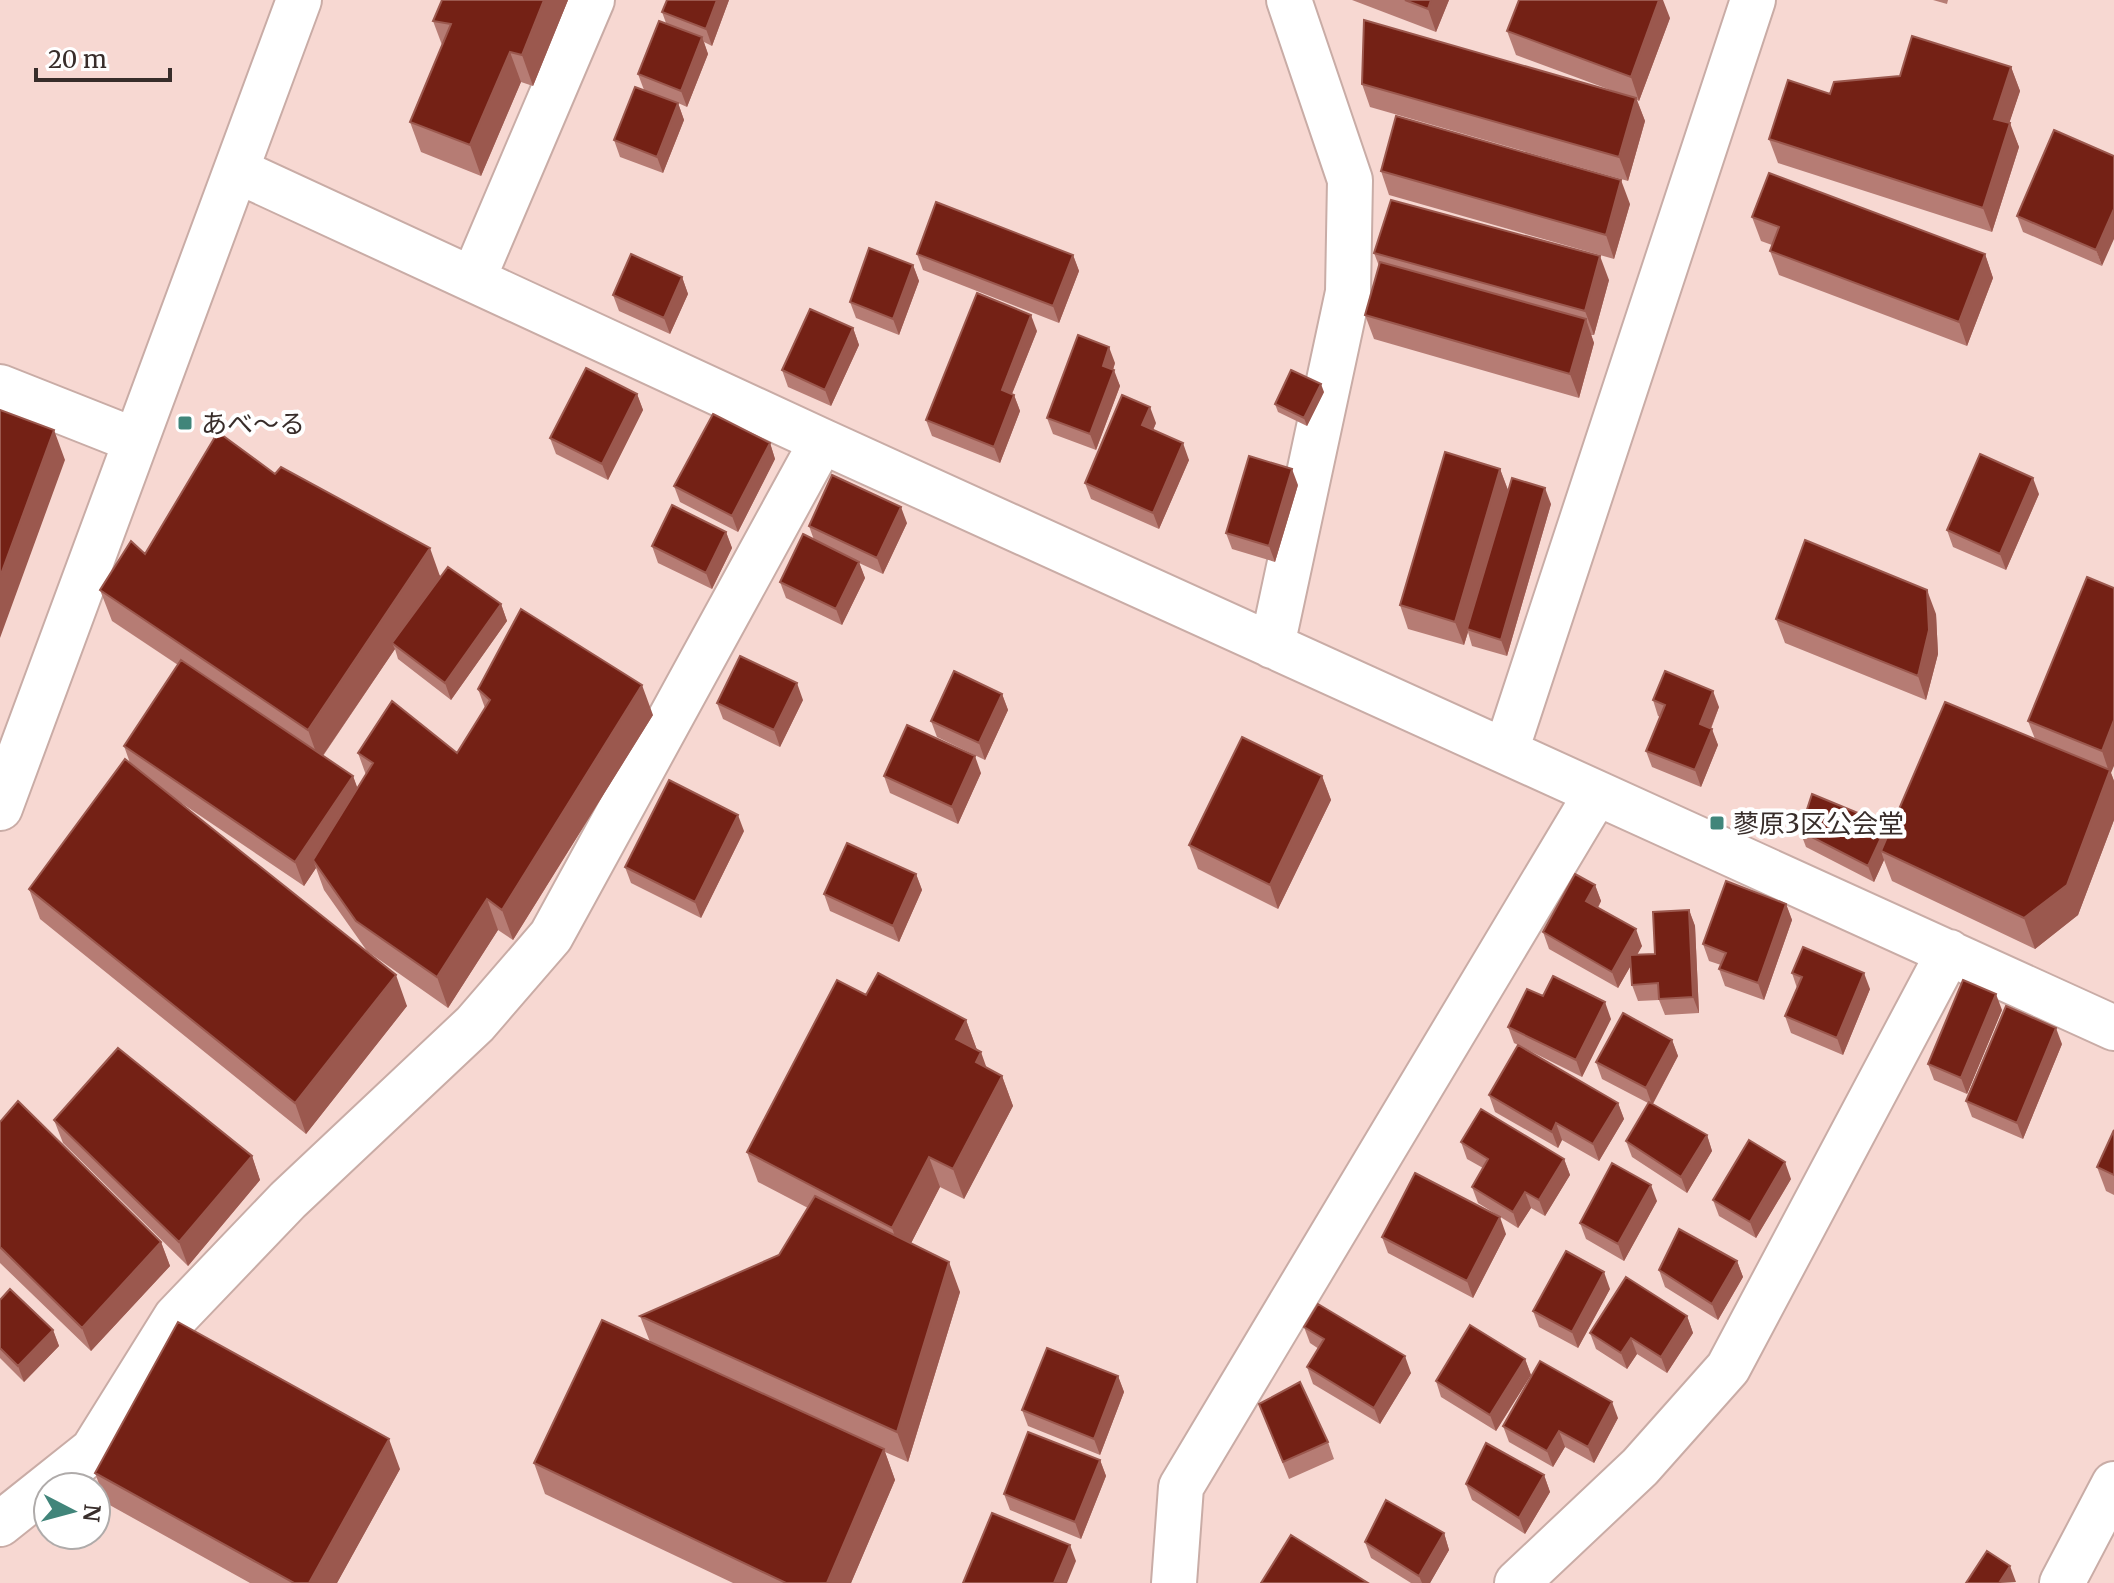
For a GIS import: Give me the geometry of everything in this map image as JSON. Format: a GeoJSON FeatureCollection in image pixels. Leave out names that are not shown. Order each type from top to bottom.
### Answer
{"type":"FeatureCollection","features":[{"type":"Feature","properties":{"kind":"street"},"geometry":{"type":"LineString","coordinates":[[0,808],[299,0]]}},
{"type":"Feature","properties":{"kind":"street"},"geometry":{"type":"LineString","coordinates":[[474,277],[592,0]]}},
{"type":"Feature","properties":{"kind":"street"},"geometry":{"type":"LineString","coordinates":[[1272,646],[1348,292],[1350,180],[1289,0]]}},
{"type":"Feature","properties":{"kind":"street"},"geometry":{"type":"LineString","coordinates":[[1506,751],[1753,0]]}},
{"type":"Feature","properties":{"kind":"street"},"geometry":{"type":"LineString","coordinates":[[238,171],[474,277],[822,441],[2114,1028]]}},
{"type":"Feature","properties":{"kind":"street"},"geometry":{"type":"LineString","coordinates":[[0,387],[134,440]]}},
{"type":"Feature","properties":{"kind":"street"},"geometry":{"type":"LineString","coordinates":[[0,1524],[93,1450],[176,1317],[288,1200],[475,1024],[551,936],[822,441]]}},
{"type":"Feature","properties":{"kind":"street"},"geometry":{"type":"LineString","coordinates":[[1174,1583],[1181,1487],[1596,794]]}},
{"type":"Feature","properties":{"kind":"street"},"geometry":{"type":"LineString","coordinates":[[1517,1583],[1640,1467],[1728,1368],[1949,952]]}},
{"type":"Feature","properties":{"kind":"street"},"geometry":{"type":"LineString","coordinates":[[2066,1575],[2114,1484]]}},
{"type":"Feature","properties":{"kind":"building"},"geometry":{"type":"Polygon","coordinates":[[[442,0],[544,0],[522,55],[510,52],[470,145],[410,122],[451,24],[433,21],[442,0]]]}},
{"type":"Feature","properties":{"kind":"building"},"geometry":{"type":"Polygon","coordinates":[[[667,0],[717,0],[706,29],[662,12],[667,0]]]}},
{"type":"Feature","properties":{"kind":"building"},"geometry":{"type":"Polygon","coordinates":[[[1405,0],[1431,0],[1428,9],[1405,0]]]}},
{"type":"Feature","properties":{"kind":"building"},"geometry":{"type":"Polygon","coordinates":[[[1519,0],[1659,0],[1631,77],[1507,31],[1519,0]]]}},
{"type":"Feature","properties":{"kind":"building"},"geometry":{"type":"Polygon","coordinates":[[[1364,20],[1636,98],[1619,157],[1362,84],[1364,20]]]}},
{"type":"Feature","properties":{"kind":"building"},"geometry":{"type":"Polygon","coordinates":[[[659,21],[702,37],[681,91],[638,74],[659,21]]]}},
{"type":"Feature","properties":{"kind":"building"},"geometry":{"type":"Polygon","coordinates":[[[1912,36],[2011,67],[1994,119],[2010,123],[1983,208],[1769,139],[1788,80],[1830,94],[1834,82],[1900,76],[1912,36]]]}},
{"type":"Feature","properties":{"kind":"building"},"geometry":{"type":"Polygon","coordinates":[[[635,87],[678,103],[657,157],[614,140],[635,87]]]}},
{"type":"Feature","properties":{"kind":"building"},"geometry":{"type":"Polygon","coordinates":[[[1396,116],[1621,180],[1606,235],[1381,171],[1396,116]]]}},
{"type":"Feature","properties":{"kind":"building"},"geometry":{"type":"Polygon","coordinates":[[[2054,130],[2114,156],[2114,209],[2096,250],[2017,216],[2054,130]]]}},
{"type":"Feature","properties":{"kind":"building"},"geometry":{"type":"Polygon","coordinates":[[[1769,173],[1985,254],[1959,322],[1770,251],[1779,227],[1752,217],[1769,173]]]}},
{"type":"Feature","properties":{"kind":"building"},"geometry":{"type":"Polygon","coordinates":[[[1391,200],[1600,256],[1585,311],[1374,253],[1391,200]]]}},
{"type":"Feature","properties":{"kind":"building"},"geometry":{"type":"Polygon","coordinates":[[[936,202],[1073,255],[1053,306],[917,254],[936,202]]]}},
{"type":"Feature","properties":{"kind":"building"},"geometry":{"type":"Polygon","coordinates":[[[869,248],[913,265],[893,319],[850,302],[869,248]]]}},
{"type":"Feature","properties":{"kind":"building"},"geometry":{"type":"Polygon","coordinates":[[[631,254],[682,277],[664,318],[613,295],[631,254]]]}},
{"type":"Feature","properties":{"kind":"building"},"geometry":{"type":"Polygon","coordinates":[[[1380,262],[1586,319],[1570,374],[1365,315],[1380,262]]]}},
{"type":"Feature","properties":{"kind":"building"},"geometry":{"type":"Polygon","coordinates":[[[977,293],[1031,315],[1002,390],[1014,395],[994,447],[926,420],[977,293]]]}},
{"type":"Feature","properties":{"kind":"building"},"geometry":{"type":"Polygon","coordinates":[[[810,309],[853,328],[825,390],[782,370],[810,309]]]}},
{"type":"Feature","properties":{"kind":"building"},"geometry":{"type":"Polygon","coordinates":[[[1078,335],[1109,347],[1103,366],[1114,370],[1090,434],[1047,418],[1078,335]]]}},
{"type":"Feature","properties":{"kind":"building"},"geometry":{"type":"Polygon","coordinates":[[[586,368],[637,394],[602,464],[550,438],[586,368]]]}},
{"type":"Feature","properties":{"kind":"building"},"geometry":{"type":"Polygon","coordinates":[[[1291,370],[1321,384],[1304,418],[1275,404],[1291,370]]]}},
{"type":"Feature","properties":{"kind":"building"},"geometry":{"type":"Polygon","coordinates":[[[1122,395],[1150,407],[1142,425],[1183,443],[1153,513],[1085,483],[1122,395]]]}},
{"type":"Feature","properties":{"kind":"building"},"geometry":{"type":"Polygon","coordinates":[[[0,410],[54,430],[0,577],[0,410]]]}},
{"type":"Feature","properties":{"kind":"building"},"geometry":{"type":"Polygon","coordinates":[[[713,414],[770,443],[732,516],[674,486],[713,414]]]}},
{"type":"Feature","properties":{"kind":"building"},"geometry":{"type":"Polygon","coordinates":[[[218,432],[275,474],[281,467],[430,548],[308,730],[100,590],[131,541],[145,554],[218,432]]]}},
{"type":"Feature","properties":{"kind":"building"},"geometry":{"type":"Polygon","coordinates":[[[1445,452],[1500,469],[1455,622],[1400,605],[1445,452]]]}},
{"type":"Feature","properties":{"kind":"building"},"geometry":{"type":"Polygon","coordinates":[[[1980,454],[2033,478],[2000,554],[1947,530],[1980,454]]]}},
{"type":"Feature","properties":{"kind":"building"},"geometry":{"type":"Polygon","coordinates":[[[1249,456],[1292,469],[1269,546],[1226,533],[1249,456]]]}},
{"type":"Feature","properties":{"kind":"building"},"geometry":{"type":"Polygon","coordinates":[[[832,475],[901,507],[877,558],[809,526],[832,475]]]}},
{"type":"Feature","properties":{"kind":"building"},"geometry":{"type":"Polygon","coordinates":[[[1512,478],[1545,488],[1501,640],[1467,629],[1512,478]]]}},
{"type":"Feature","properties":{"kind":"building"},"geometry":{"type":"Polygon","coordinates":[[[672,505],[726,532],[706,573],[652,546],[672,505]]]}},
{"type":"Feature","properties":{"kind":"building"},"geometry":{"type":"Polygon","coordinates":[[[803,534],[859,562],[836,609],[780,582],[803,534]]]}},
{"type":"Feature","properties":{"kind":"building"},"geometry":{"type":"Polygon","coordinates":[[[1805,540],[1927,590],[1929,630],[1918,676],[1776,619],[1805,540]]]}},
{"type":"Feature","properties":{"kind":"building"},"geometry":{"type":"Polygon","coordinates":[[[448,567],[501,604],[445,683],[392,643],[448,567]]]}},
{"type":"Feature","properties":{"kind":"building"},"geometry":{"type":"Polygon","coordinates":[[[2087,577],[2114,588],[2114,720],[2102,751],[2028,721],[2087,577]]]}},
{"type":"Feature","properties":{"kind":"building"},"geometry":{"type":"Polygon","coordinates":[[[521,609],[642,685],[502,910],[487,899],[437,977],[356,921],[313,860],[373,763],[358,753],[392,701],[457,753],[490,700],[478,689],[521,609]]]}},
{"type":"Feature","properties":{"kind":"building"},"geometry":{"type":"Polygon","coordinates":[[[740,656],[797,683],[774,730],[717,703],[740,656]]]}},
{"type":"Feature","properties":{"kind":"building"},"geometry":{"type":"Polygon","coordinates":[[[181,660],[353,776],[295,862],[124,746],[181,660]]]}},
{"type":"Feature","properties":{"kind":"building"},"geometry":{"type":"Polygon","coordinates":[[[954,671],[1002,694],[979,743],[931,721],[954,671]]]}},
{"type":"Feature","properties":{"kind":"building"},"geometry":{"type":"Polygon","coordinates":[[[1665,671],[1713,691],[1700,724],[1712,729],[1695,770],[1646,751],[1665,705],[1653,700],[1665,671]]]}},
{"type":"Feature","properties":{"kind":"building"},"geometry":{"type":"Polygon","coordinates":[[[1945,702],[2110,770],[2067,885],[2024,918],[1881,851],[1945,702]]]}},
{"type":"Feature","properties":{"kind":"building"},"geometry":{"type":"Polygon","coordinates":[[[907,725],[975,756],[952,807],[884,776],[907,725]]]}},
{"type":"Feature","properties":{"kind":"building"},"geometry":{"type":"Polygon","coordinates":[[[1242,737],[1322,776],[1270,885],[1189,845],[1242,737]]]}},
{"type":"Feature","properties":{"kind":"building"},"geometry":{"type":"Polygon","coordinates":[[[125,759],[396,975],[295,1103],[29,889],[125,759]]]}},
{"type":"Feature","properties":{"kind":"building"},"geometry":{"type":"Polygon","coordinates":[[[669,780],[738,815],[695,902],[625,867],[669,780]]]}},
{"type":"Feature","properties":{"kind":"building"},"geometry":{"type":"Polygon","coordinates":[[[1812,794],[1887,825],[1868,866],[1800,831],[1812,794]]]}},
{"type":"Feature","properties":{"kind":"building"},"geometry":{"type":"Polygon","coordinates":[[[847,843],[916,874],[893,926],[824,894],[847,843]]]}},
{"type":"Feature","properties":{"kind":"building"},"geometry":{"type":"Polygon","coordinates":[[[1575,874],[1595,885],[1586,901],[1636,929],[1612,972],[1543,932],[1575,874]]]}},
{"type":"Feature","properties":{"kind":"building"},"geometry":{"type":"Polygon","coordinates":[[[1726,881],[1786,904],[1758,983],[1719,969],[1726,953],[1703,944],[1726,881]]]}},
{"type":"Feature","properties":{"kind":"building"},"geometry":{"type":"Polygon","coordinates":[[[1689,910],[1693,997],[1659,999],[1658,983],[1632,985],[1630,955],[1655,954],[1653,912],[1689,910]]]}},
{"type":"Feature","properties":{"kind":"building"},"geometry":{"type":"Polygon","coordinates":[[[1803,947],[1864,973],[1837,1038],[1785,1016],[1802,977],[1792,973],[1803,947]]]}},
{"type":"Feature","properties":{"kind":"building"},"geometry":{"type":"Polygon","coordinates":[[[878,973],[966,1020],[956,1039],[981,1052],[976,1062],[1002,1076],[953,1169],[929,1157],[892,1228],[747,1152],[837,980],[866,995],[878,973]]]}},
{"type":"Feature","properties":{"kind":"building"},"geometry":{"type":"Polygon","coordinates":[[[1553,976],[1605,1002],[1576,1060],[1508,1027],[1527,989],[1543,996],[1553,976]]]}},
{"type":"Feature","properties":{"kind":"building"},"geometry":{"type":"Polygon","coordinates":[[[1963,980],[1996,994],[1961,1078],[1928,1064],[1963,980]]]}},
{"type":"Feature","properties":{"kind":"building"},"geometry":{"type":"Polygon","coordinates":[[[2006,1006],[2056,1028],[2017,1123],[1966,1101],[2006,1006]]]}},
{"type":"Feature","properties":{"kind":"building"},"geometry":{"type":"Polygon","coordinates":[[[1623,1013],[1672,1040],[1646,1088],[1596,1062],[1623,1013]]]}},
{"type":"Feature","properties":{"kind":"building"},"geometry":{"type":"Polygon","coordinates":[[[1518,1045],[1618,1103],[1593,1144],[1556,1123],[1552,1132],[1489,1095],[1518,1045]]]}},
{"type":"Feature","properties":{"kind":"building"},"geometry":{"type":"Polygon","coordinates":[[[118,1048],[252,1156],[179,1242],[54,1120],[118,1048]]]}},
{"type":"Feature","properties":{"kind":"building"},"geometry":{"type":"Polygon","coordinates":[[[18,1101],[161,1242],[82,1328],[0,1247],[0,1122],[18,1101]]]}},
{"type":"Feature","properties":{"kind":"building"},"geometry":{"type":"Polygon","coordinates":[[[1649,1102],[1707,1135],[1681,1177],[1626,1141],[1649,1102]]]}},
{"type":"Feature","properties":{"kind":"building"},"geometry":{"type":"Polygon","coordinates":[[[1481,1109],[1564,1159],[1539,1200],[1525,1192],[1513,1212],[1472,1187],[1488,1159],[1461,1142],[1481,1109]]]}},
{"type":"Feature","properties":{"kind":"building"},"geometry":{"type":"Polygon","coordinates":[[[2114,1130],[2114,1175],[2097,1167],[2114,1130]]]}},
{"type":"Feature","properties":{"kind":"building"},"geometry":{"type":"Polygon","coordinates":[[[1749,1140],[1785,1162],[1750,1222],[1713,1200],[1749,1140]]]}},
{"type":"Feature","properties":{"kind":"building"},"geometry":{"type":"Polygon","coordinates":[[[1612,1163],[1651,1185],[1618,1244],[1580,1223],[1612,1163]]]}},
{"type":"Feature","properties":{"kind":"building"},"geometry":{"type":"Polygon","coordinates":[[[1415,1173],[1500,1217],[1467,1281],[1382,1237],[1415,1173]]]}},
{"type":"Feature","properties":{"kind":"building"},"geometry":{"type":"Polygon","coordinates":[[[815,1196],[949,1262],[897,1432],[640,1316],[779,1255],[815,1196]]]}},
{"type":"Feature","properties":{"kind":"building"},"geometry":{"type":"Polygon","coordinates":[[[1679,1229],[1737,1261],[1712,1304],[1659,1270],[1679,1229]]]}},
{"type":"Feature","properties":{"kind":"building"},"geometry":{"type":"Polygon","coordinates":[[[1566,1251],[1604,1272],[1572,1332],[1533,1311],[1566,1251]]]}},
{"type":"Feature","properties":{"kind":"building"},"geometry":{"type":"Polygon","coordinates":[[[1626,1277],[1687,1316],[1661,1357],[1631,1338],[1621,1353],[1590,1333],[1626,1277]]]}},
{"type":"Feature","properties":{"kind":"building"},"geometry":{"type":"Polygon","coordinates":[[[10,1289],[53,1330],[18,1366],[0,1348],[0,1300],[10,1289]]]}},
{"type":"Feature","properties":{"kind":"building"},"geometry":{"type":"Polygon","coordinates":[[[1318,1304],[1405,1356],[1374,1408],[1307,1367],[1324,1339],[1304,1327],[1318,1304]]]}},
{"type":"Feature","properties":{"kind":"building"},"geometry":{"type":"Polygon","coordinates":[[[602,1320],[884,1449],[827,1583],[786,1583],[534,1463],[602,1320]]]}},
{"type":"Feature","properties":{"kind":"building"},"geometry":{"type":"Polygon","coordinates":[[[178,1322],[389,1439],[309,1583],[294,1583],[112,1482],[112,1471],[96,1471],[178,1322]]]}},
{"type":"Feature","properties":{"kind":"building"},"geometry":{"type":"Polygon","coordinates":[[[1470,1325],[1525,1359],[1490,1415],[1436,1381],[1470,1325]]]}},
{"type":"Feature","properties":{"kind":"building"},"geometry":{"type":"Polygon","coordinates":[[[1047,1348],[1118,1376],[1094,1439],[1022,1410],[1047,1348]]]}},
{"type":"Feature","properties":{"kind":"building"},"geometry":{"type":"Polygon","coordinates":[[[1540,1361],[1612,1402],[1588,1447],[1559,1431],[1547,1451],[1503,1426],[1540,1361]]]}},
{"type":"Feature","properties":{"kind":"building"},"geometry":{"type":"Polygon","coordinates":[[[1300,1382],[1328,1442],[1283,1462],[1259,1404],[1300,1382]]]}},
{"type":"Feature","properties":{"kind":"building"},"geometry":{"type":"Polygon","coordinates":[[[1028,1432],[1100,1460],[1075,1522],[1004,1494],[1028,1432]]]}},
{"type":"Feature","properties":{"kind":"building"},"geometry":{"type":"Polygon","coordinates":[[[1486,1443],[1544,1475],[1519,1518],[1466,1484],[1486,1443]]]}},
{"type":"Feature","properties":{"kind":"building"},"geometry":{"type":"Polygon","coordinates":[[[1386,1500],[1444,1533],[1419,1576],[1365,1542],[1386,1500]]]}},
{"type":"Feature","properties":{"kind":"building"},"geometry":{"type":"Polygon","coordinates":[[[992,1513],[1070,1545],[1054,1583],[963,1583],[992,1513]]]}},
{"type":"Feature","properties":{"kind":"building"},"geometry":{"type":"Polygon","coordinates":[[[1291,1535],[1368,1583],[1261,1583],[1291,1535]]]}},
{"type":"Feature","properties":{"kind":"building"},"geometry":{"type":"Polygon","coordinates":[[[1987,1551],[2010,1566],[1999,1583],[1966,1583],[1987,1551]]]}},
{"type":"Feature","properties":{"kind":"place","name":"あべ〜る"},"geometry":{"type":"Point","coordinates":[185,423]}},
{"type":"Feature","properties":{"kind":"place","name":"蓼原3区公会堂"},"geometry":{"type":"Point","coordinates":[1717,823]}}]}
